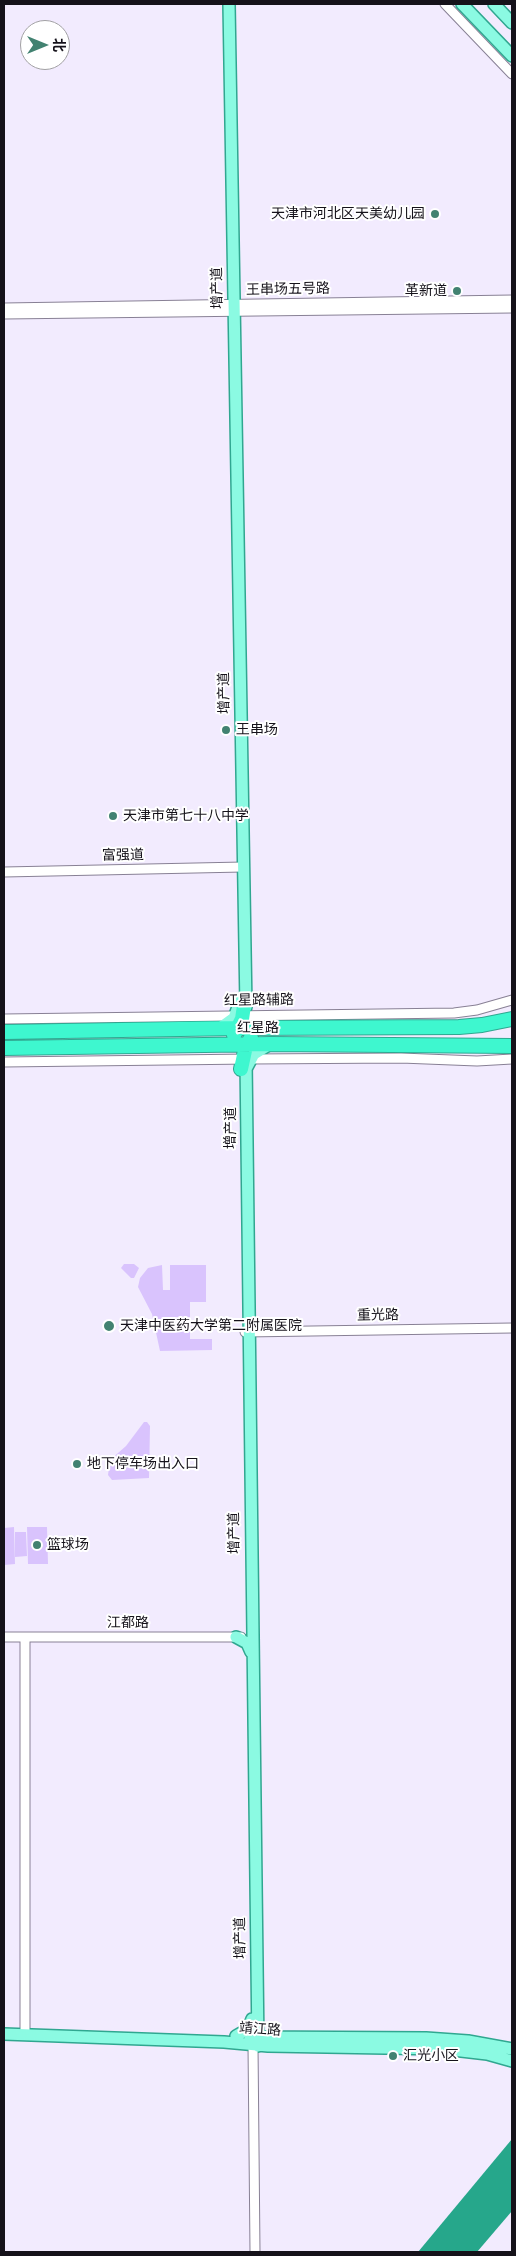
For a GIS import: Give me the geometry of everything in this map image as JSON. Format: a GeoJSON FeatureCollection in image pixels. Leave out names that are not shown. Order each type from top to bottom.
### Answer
{"type":"FeatureCollection","features":[{"type":"Feature","properties":{"kind":"highway"},"geometry":{"type":"LineString","coordinates":[[221,1044],[233,1050],[242,1042],[243,999]]}},
{"type":"Feature","properties":{"kind":"highway","name":"红星路"},"geometry":{"type":"LineString","coordinates":[[242,1042],[258,1032],[272,1028],[459,1027],[512,1019]]}},
{"type":"Feature","properties":{"kind":"highway","name":"红星路"},"geometry":{"type":"LineString","coordinates":[[4,1032],[220,1028],[242,1042],[271,1044],[512,1046]]}},
{"type":"Feature","properties":{"kind":"highway"},"geometry":{"type":"LineString","coordinates":[[221,1044],[242,1042]]}},
{"type":"Feature","properties":{"kind":"highway","name":"红星路"},"geometry":{"type":"LineString","coordinates":[[4,1048],[221,1044]]}},
{"type":"Feature","properties":{"kind":"main road","name":"增产道"},"geometry":{"type":"LineString","coordinates":[[224,4],[243,999]]}},
{"type":"Feature","properties":{"kind":"main road","name":"增产道"},"geometry":{"type":"LineString","coordinates":[[229,4],[231,308]]}},
{"type":"Feature","properties":{"kind":"main road"},"geometry":{"type":"LineString","coordinates":[[462,4],[512,56]]}},
{"type":"Feature","properties":{"kind":"main road"},"geometry":{"type":"LineString","coordinates":[[494,4],[512,22]]}},
{"type":"Feature","properties":{"kind":"main road","name":"增产道"},"geometry":{"type":"LineString","coordinates":[[242,1042],[246,1332],[245,1640],[250,1659],[255,2034]]}},
{"type":"Feature","properties":{"kind":"main road"},"geometry":{"type":"LineString","coordinates":[[235,2040],[248,2029],[255,2034],[263,2032],[277,2042]]}},
{"type":"Feature","properties":{"kind":"main road","name":"靖江路"},"geometry":{"type":"LineString","coordinates":[[4,2032],[235,2040],[255,2034],[277,2042],[444,2049],[487,2054],[512,2061]]}},
{"type":"Feature","properties":{"kind":"main road","name":"靖江路"},"geometry":{"type":"LineString","coordinates":[[277,2042],[426,2038],[468,2041],[512,2049]]}},
{"type":"Feature","properties":{"kind":"street"},"geometry":{"type":"LineString","coordinates":[[445,4],[512,74]]}},
{"type":"Feature","properties":{"kind":"street","name":"王串场五号路"},"geometry":{"type":"LineString","coordinates":[[4,314],[512,300]]}},
{"type":"Feature","properties":{"kind":"street","name":"王串场五号路"},"geometry":{"type":"LineString","coordinates":[[4,308],[512,308]]}},
{"type":"Feature","properties":{"kind":"street","name":"富强道"},"geometry":{"type":"LineString","coordinates":[[4,872],[241,868]]}},
{"type":"Feature","properties":{"kind":"street","name":"红星路辅路"},"geometry":{"type":"LineString","coordinates":[[4,1062],[242,1042],[477,1010],[512,1000]]}},
{"type":"Feature","properties":{"kind":"street","name":"红星路辅路"},"geometry":{"type":"LineString","coordinates":[[4,1019],[401,1058],[477,1061],[512,1059]]}},
{"type":"Feature","properties":{"kind":"street","name":"重光路"},"geometry":{"type":"LineString","coordinates":[[246,1332],[512,1328]]}},
{"type":"Feature","properties":{"kind":"street","name":"江都路"},"geometry":{"type":"LineString","coordinates":[[4,1638],[25,1640],[245,1640]]}},
{"type":"Feature","properties":{"kind":"street"},"geometry":{"type":"LineString","coordinates":[[25,1640],[25,2033]]}},
{"type":"Feature","properties":{"kind":"street","name":"江都路"},"geometry":{"type":"LineString","coordinates":[[4,1643],[25,1640]]}},
{"type":"Feature","properties":{"kind":"street","name":"增产道"},"geometry":{"type":"LineString","coordinates":[[255,2034],[257,2252]]}},
{"type":"Feature","properties":{"kind":"shaded area"},"geometry":{"type":"Polygon","coordinates":[[[124,1264],[134,1264],[139,1268],[134,1278],[131,1278],[121,1268],[124,1264]]]}},
{"type":"Feature","properties":{"kind":"shaded area"},"geometry":{"type":"Polygon","coordinates":[[[162,1265],[163,1290],[170,1290],[170,1265],[206,1265],[206,1302],[190,1302],[190,1339],[212,1339],[212,1350],[160,1351],[152,1314],[138,1287],[140,1278],[148,1268],[162,1265]]]}},
{"type":"Feature","properties":{"kind":"shaded area"},"geometry":{"type":"Polygon","coordinates":[[[144,1422],[147,1422],[150,1426],[149,1478],[112,1480],[108,1475],[110,1460],[126,1446],[144,1422]]]}},
{"type":"Feature","properties":{"kind":"shaded area","name":"篮球场"},"geometry":{"type":"Polygon","coordinates":[[[14,1527],[15,1564],[4,1565],[4,1528],[14,1527]]]}},
{"type":"Feature","properties":{"kind":"shaded area","name":"篮球场"},"geometry":{"type":"Polygon","coordinates":[[[27,1527],[47,1527],[48,1564],[28,1564],[27,1527]]]}},
{"type":"Feature","properties":{"kind":"shaded area"},"geometry":{"type":"Polygon","coordinates":[[[15,1532],[26,1532],[27,1556],[15,1557],[15,1532]]]}},
{"type":"Feature","properties":{"kind":"shaded area"},"geometry":{"type":"Polygon","coordinates":[[[512,2139],[512,2211],[477,2252],[418,2252],[512,2139]]]}},
{"type":"Feature","properties":{"kind":"place","name":"天津市河北区天美幼儿园"},"geometry":{"type":"Point","coordinates":[435,214]}},
{"type":"Feature","properties":{"kind":"place","name":"革新道"},"geometry":{"type":"Point","coordinates":[457,291]}},
{"type":"Feature","properties":{"kind":"place","name":"王串场"},"geometry":{"type":"Point","coordinates":[226,730]}},
{"type":"Feature","properties":{"kind":"place","name":"天津市第七十八中学"},"geometry":{"type":"Point","coordinates":[113,816]}},
{"type":"Feature","properties":{"kind":"place","name":"天津中医药大学第二附属医院"},"geometry":{"type":"Point","coordinates":[109,1326]}},
{"type":"Feature","properties":{"kind":"place","name":"地下停车场出入口"},"geometry":{"type":"Point","coordinates":[77,1464]}},
{"type":"Feature","properties":{"kind":"place","name":"篮球场"},"geometry":{"type":"Point","coordinates":[37,1545]}},
{"type":"Feature","properties":{"kind":"place","name":"汇光小区"},"geometry":{"type":"Point","coordinates":[393,2056]}}]}
